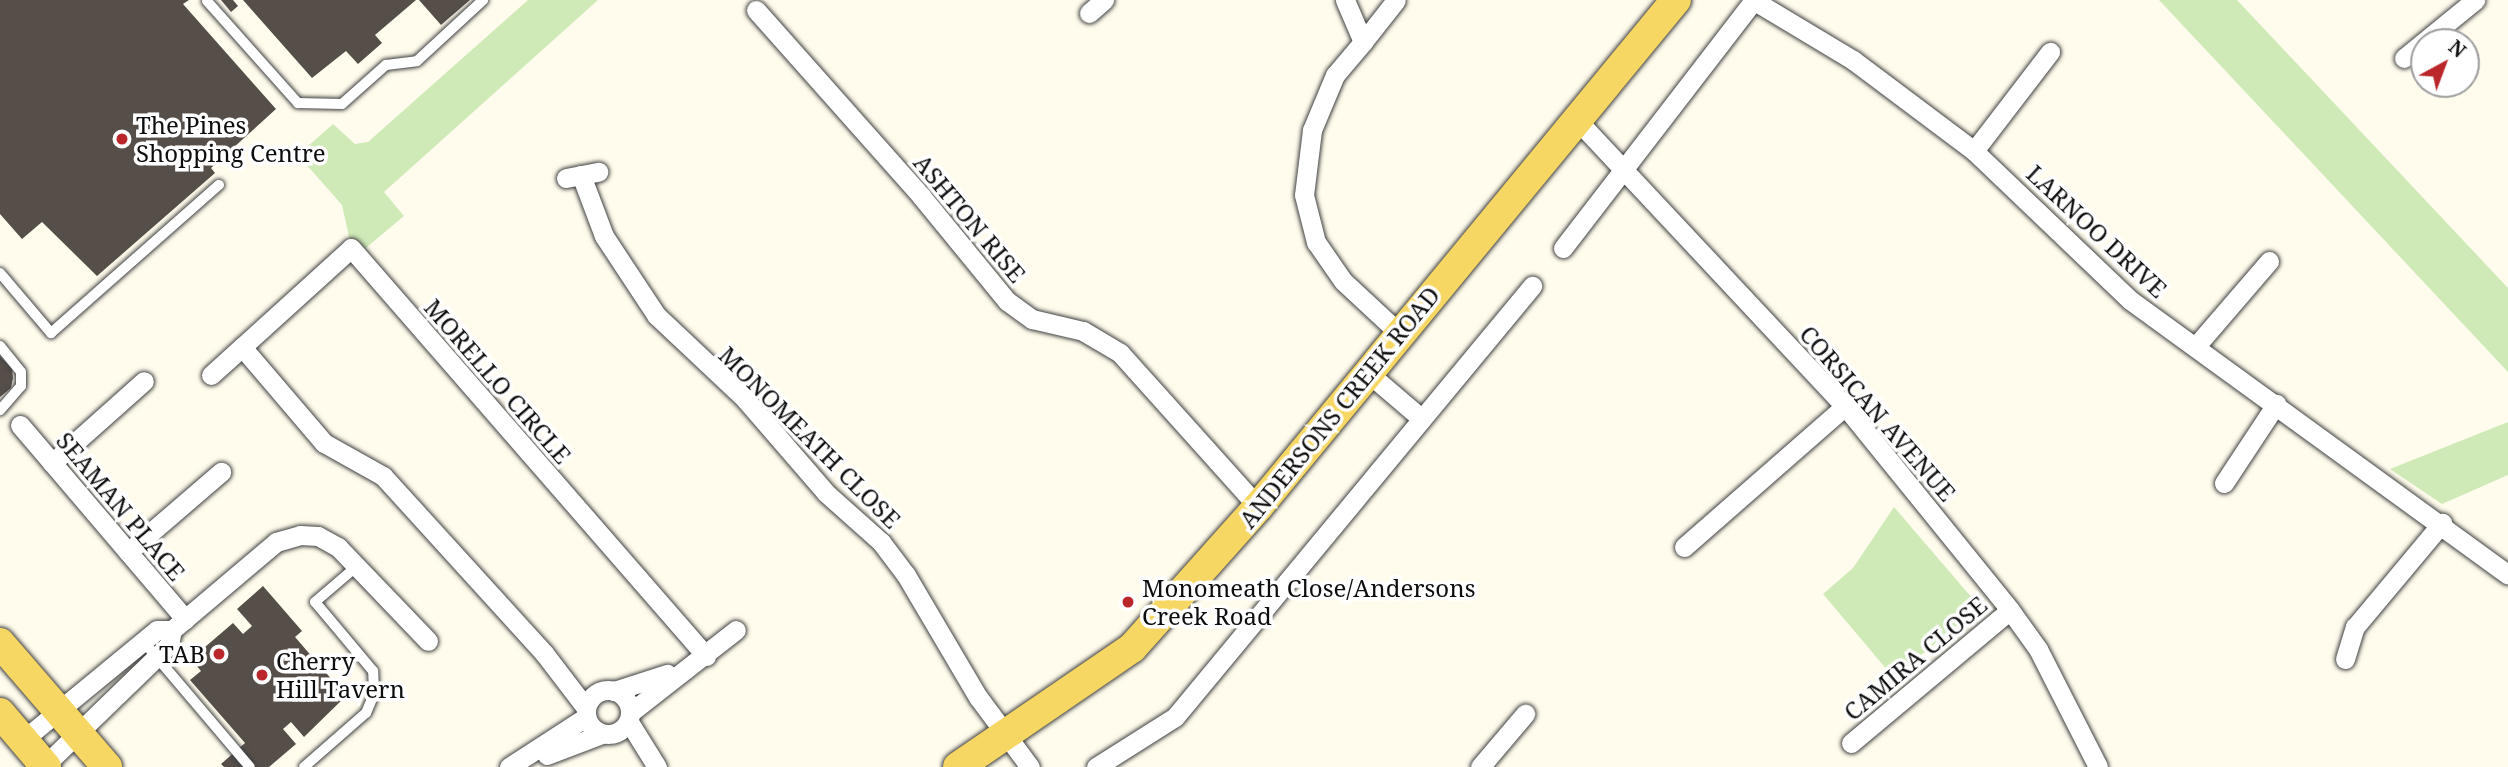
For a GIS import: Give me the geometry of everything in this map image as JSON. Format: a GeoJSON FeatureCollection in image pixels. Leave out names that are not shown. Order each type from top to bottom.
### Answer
{"type":"FeatureCollection","features":[{"type":"Feature","properties":{"kind":"main road","name":"ANDERSONS CREEK ROAD"},"geometry":{"type":"LineString","coordinates":[[958,767],[1132,648],[1258,507],[1676,0]]}},
{"type":"Feature","properties":{"kind":"main road"},"geometry":{"type":"LineString","coordinates":[[0,643],[107,767]]}},
{"type":"Feature","properties":{"kind":"main road"},"geometry":{"type":"LineString","coordinates":[[0,713],[45,766]]}},
{"type":"Feature","properties":{"kind":"street"},"geometry":{"type":"LineString","coordinates":[[1345,0],[1363,42]]}},
{"type":"Feature","properties":{"kind":"street"},"geometry":{"type":"LineString","coordinates":[[1396,0],[1335,75],[1312,130],[1304,195],[1316,242],[1343,281],[1399,333]]}},
{"type":"Feature","properties":{"kind":"street"},"geometry":{"type":"LineString","coordinates":[[1563,248],[1754,0]]}},
{"type":"Feature","properties":{"kind":"street","name":"LARNOO DRIVE"},"geometry":{"type":"LineString","coordinates":[[1754,0],[1853,60],[1974,151],[2130,300],[2442,523],[2508,575]]}},
{"type":"Feature","properties":{"kind":"street"},"geometry":{"type":"LineString","coordinates":[[2404,58],[2475,0]]}},
{"type":"Feature","properties":{"kind":"street","name":"ASHTON RISE"},"geometry":{"type":"LineString","coordinates":[[756,10],[921,196],[1007,301],[1031,319],[1083,331],[1120,353],[1258,507]]}},
{"type":"Feature","properties":{"kind":"street"},"geometry":{"type":"LineString","coordinates":[[1974,151],[2050,52]]}},
{"type":"Feature","properties":{"kind":"street","name":"CORSICAN AVENUE"},"geometry":{"type":"LineString","coordinates":[[1578,121],[1845,406],[2010,610],[2038,649],[2098,767]]}},
{"type":"Feature","properties":{"kind":"street","name":"MONOMEATH CLOSE"},"geometry":{"type":"LineString","coordinates":[[582,175],[604,236],[649,306],[745,399],[826,493],[881,542],[906,575],[1006,735],[1030,767]]}},
{"type":"Feature","properties":{"kind":"street","name":"MORELLO CIRCLE"},"geometry":{"type":"LineString","coordinates":[[211,376],[351,248],[706,656]]}},
{"type":"Feature","properties":{"kind":"street"},"geometry":{"type":"LineString","coordinates":[[2196,346],[2269,261]]}},
{"type":"Feature","properties":{"kind":"street"},"geometry":{"type":"LineString","coordinates":[[1096,767],[1175,716],[1532,286]]}},
{"type":"Feature","properties":{"kind":"street"},"geometry":{"type":"LineString","coordinates":[[242,348],[324,443],[383,476],[544,653],[586,713],[620,725],[651,760]]}},
{"type":"Feature","properties":{"kind":"street"},"geometry":{"type":"LineString","coordinates":[[1367,372],[1423,419]]}},
{"type":"Feature","properties":{"kind":"street"},"geometry":{"type":"LineString","coordinates":[[52,463],[145,381]]}},
{"type":"Feature","properties":{"kind":"street"},"geometry":{"type":"LineString","coordinates":[[2224,482],[2276,404]]}},
{"type":"Feature","properties":{"kind":"street"},"geometry":{"type":"LineString","coordinates":[[1684,547],[1845,406]]}},
{"type":"Feature","properties":{"kind":"street","name":"SEAMAN PLACE"},"geometry":{"type":"LineString","coordinates":[[20,425],[128,552],[178,625]]}},
{"type":"Feature","properties":{"kind":"street"},"geometry":{"type":"LineString","coordinates":[[128,552],[221,472]]}},
{"type":"Feature","properties":{"kind":"street"},"geometry":{"type":"LineString","coordinates":[[2344,659],[2355,627],[2442,523]]}},
{"type":"Feature","properties":{"kind":"street"},"geometry":{"type":"LineString","coordinates":[[45,766],[169,645],[178,625],[276,542],[300,535],[328,541],[356,566],[428,642]]}},
{"type":"Feature","properties":{"kind":"street","name":"CAMIRA CLOSE"},"geometry":{"type":"LineString","coordinates":[[1851,743],[2010,610]]}},
{"type":"Feature","properties":{"kind":"street"},"geometry":{"type":"LineString","coordinates":[[23,740],[157,629],[178,625]]}},
{"type":"Feature","properties":{"kind":"street"},"geometry":{"type":"LineString","coordinates":[[514,764],[620,725],[682,670],[706,656],[736,630]]}},
{"type":"Feature","properties":{"kind":"street"},"geometry":{"type":"LineString","coordinates":[[544,653],[584,685],[626,699],[620,725]]}},
{"type":"Feature","properties":{"kind":"street"},"geometry":{"type":"LineString","coordinates":[[514,764],[586,713],[608,691],[682,670]]}},
{"type":"Feature","properties":{"kind":"street"},"geometry":{"type":"LineString","coordinates":[[1480,767],[1525,714]]}},
{"type":"Feature","properties":{"kind":"lane"},"geometry":{"type":"LineString","coordinates":[[207,1],[298,103],[342,104],[386,65],[416,61],[483,0]]}},
{"type":"Feature","properties":{"kind":"lane"},"geometry":{"type":"LineString","coordinates":[[0,274],[51,333],[219,185]]}},
{"type":"Feature","properties":{"kind":"lane"},"geometry":{"type":"LineString","coordinates":[[0,346],[21,372],[21,386],[0,410]]}},
{"type":"Feature","properties":{"kind":"lane"},"geometry":{"type":"LineString","coordinates":[[304,767],[366,713],[374,694],[373,671],[315,602],[356,566]]}},
{"type":"Feature","properties":{"kind":"lane"},"geometry":{"type":"LineString","coordinates":[[143,641],[250,767]]}},
{"type":"Feature","properties":{"kind":"green space"},"geometry":{"type":"Polygon","coordinates":[[[528,0],[598,0],[384,192],[404,216],[361,252],[350,241],[342,205],[298,155],[333,124],[355,144],[368,142],[528,0]]]}},
{"type":"Feature","properties":{"kind":"green space"},"geometry":{"type":"Polygon","coordinates":[[[2159,0],[2237,0],[2508,288],[2508,372],[2159,0]]]}},
{"type":"Feature","properties":{"kind":"green space"},"geometry":{"type":"Polygon","coordinates":[[[2508,422],[2508,475],[2442,504],[2390,469],[2508,422]]]}},
{"type":"Feature","properties":{"kind":"green space"},"geometry":{"type":"Polygon","coordinates":[[[1894,507],[1972,598],[1970,614],[1894,678],[1823,594],[1853,568],[1894,507]]]}},
{"type":"Feature","properties":{"kind":"building","name":"The Pines Shopping Centre"},"geometry":{"type":"Polygon","coordinates":[[[0,0],[189,0],[183,4],[276,109],[211,168],[215,173],[97,276],[42,222],[22,239],[0,214],[0,0]]]}},
{"type":"Feature","properties":{"kind":"building"},"geometry":{"type":"Polygon","coordinates":[[[221,0],[233,0],[238,6],[231,12],[221,0]]]}},
{"type":"Feature","properties":{"kind":"building","name":"The Pines Shopping Centre"},"geometry":{"type":"Polygon","coordinates":[[[243,0],[416,0],[375,35],[382,43],[358,64],[346,51],[312,78],[243,0]]]}},
{"type":"Feature","properties":{"kind":"building"},"geometry":{"type":"Polygon","coordinates":[[[419,0],[470,0],[441,25],[419,0]]]}},
{"type":"Feature","properties":{"kind":"building"},"geometry":{"type":"Polygon","coordinates":[[[0,356],[12,369],[13,378],[11,388],[0,397],[0,356]]]}},
{"type":"Feature","properties":{"kind":"building","name":"Cherry Hill Tavern"},"geometry":{"type":"Polygon","coordinates":[[[263,586],[302,631],[295,637],[346,696],[304,737],[291,722],[283,729],[296,744],[269,767],[224,767],[221,764],[245,743],[190,680],[201,671],[191,659],[233,623],[243,634],[252,626],[237,609],[263,586]]]}},
{"type":"Feature","properties":{"kind":"place","name":"The Pines Shopping Centre"},"geometry":{"type":"Point","coordinates":[122,139]}},
{"type":"Feature","properties":{"kind":"place","name":"Monomeath Close/Andersons Creek Road"},"geometry":{"type":"Point","coordinates":[1128,602]}},
{"type":"Feature","properties":{"kind":"place","name":"TAB"},"geometry":{"type":"Point","coordinates":[219,654]}},
{"type":"Feature","properties":{"kind":"place","name":"Cherry Hill Tavern"},"geometry":{"type":"Point","coordinates":[262,675]}}]}
